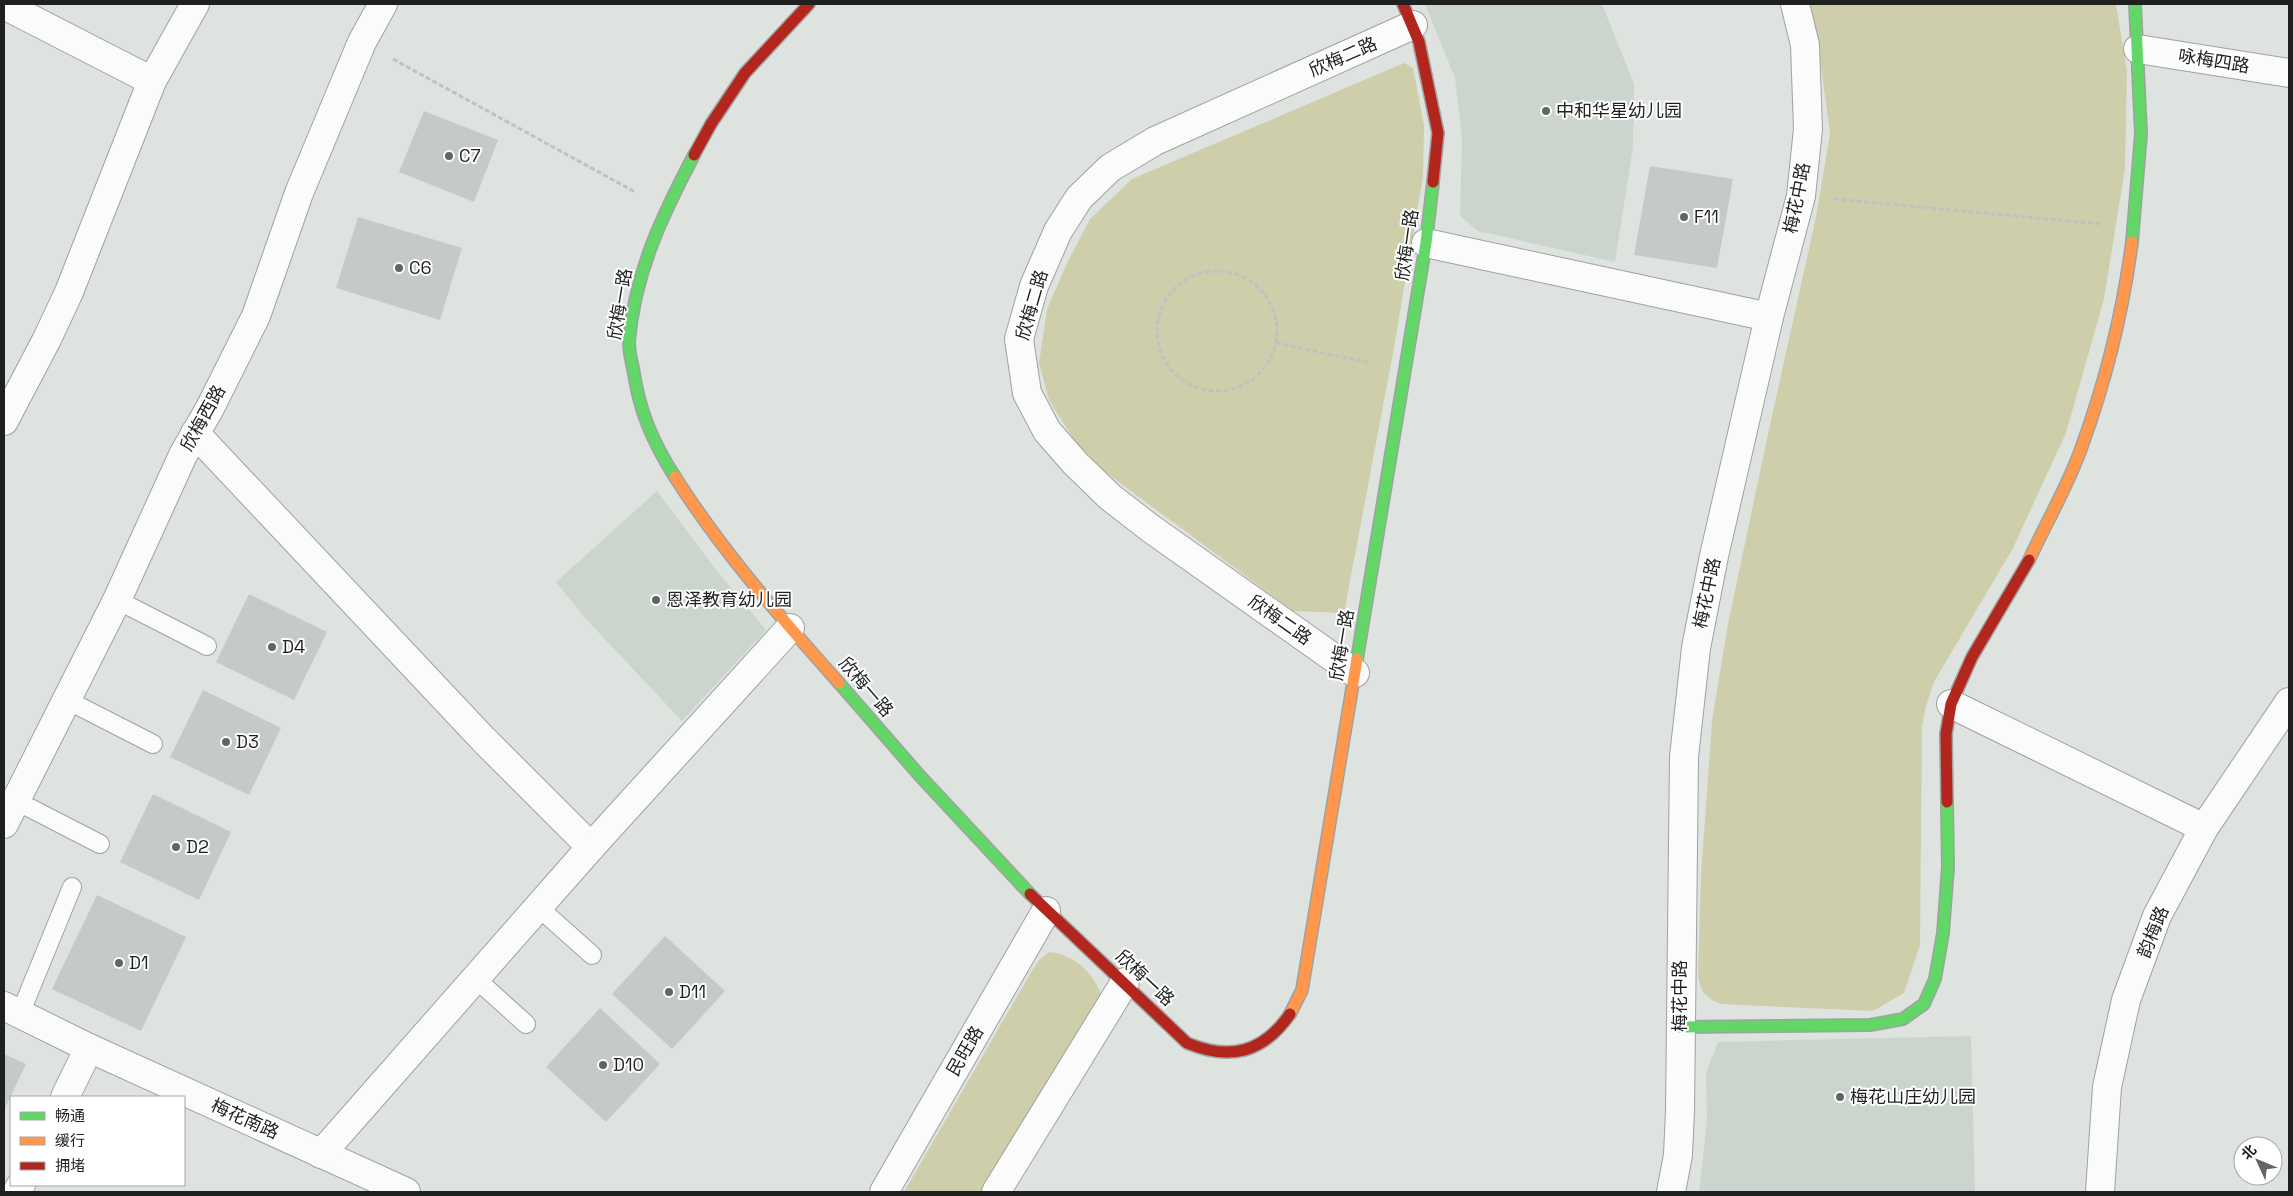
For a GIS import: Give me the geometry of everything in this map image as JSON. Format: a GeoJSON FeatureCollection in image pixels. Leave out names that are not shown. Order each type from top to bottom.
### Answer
{"type":"FeatureCollection","features":[{"type":"Feature","properties":{"kind":"street"},"geometry":{"type":"LineString","coordinates":[[4,421],[47,339],[69,292],[152,81],[195,4]]}},
{"type":"Feature","properties":{"kind":"street","name":"欣梅西路"},"geometry":{"type":"LineString","coordinates":[[9,813],[65,699],[117,600],[183,455],[256,316],[299,193],[362,42],[384,4]]}},
{"type":"Feature","properties":{"kind":"street","name":"欣梅一路"},"geometry":{"type":"LineString","coordinates":[[810,4],[745,73],[711,124],[666,208],[643,266],[630,343],[636,392],[654,446],[698,514],[790,628],[920,776],[1046,910],[1187,1043],[1201,1051],[1220,1054],[1243,1052],[1262,1044],[1274,1036],[1288,1020],[1302,990],[1426,243],[1438,133],[1408,14]]}},
{"type":"Feature","properties":{"kind":"street","name":"梅花中路"},"geometry":{"type":"LineString","coordinates":[[1671,1192],[1678,1155],[1684,757],[1696,648],[1714,556],[1769,317],[1801,196],[1808,129],[1805,45],[1795,4]]}},
{"type":"Feature","properties":{"kind":"street"},"geometry":{"type":"LineString","coordinates":[[1680,1027],[1870,1025],[1903,1019],[1924,1004],[1935,979],[1943,934],[1948,867],[1946,734],[1951,704],[1972,656],[2022,574],[2082,447],[2108,364],[2126,289],[2134,228],[2141,134],[2135,4]]}},
{"type":"Feature","properties":{"kind":"street"},"geometry":{"type":"LineString","coordinates":[[4,5],[152,81]]}},
{"type":"Feature","properties":{"kind":"street","name":"欣梅二路"},"geometry":{"type":"LineString","coordinates":[[1355,673],[1150,528],[1110,497],[1075,463],[1047,431],[1027,393],[1019,339],[1034,286],[1058,231],[1079,198],[1110,168],[1155,141],[1408,14]]}},
{"type":"Feature","properties":{"kind":"street","name":"咏梅四路"},"geometry":{"type":"LineString","coordinates":[[2138,49],[2289,73]]}},
{"type":"Feature","properties":{"kind":"street"},"geometry":{"type":"LineString","coordinates":[[1426,243],[1769,317]]}},
{"type":"Feature","properties":{"kind":"street"},"geometry":{"type":"LineString","coordinates":[[195,433],[483,739],[591,846]]}},
{"type":"Feature","properties":{"kind":"street"},"geometry":{"type":"LineString","coordinates":[[321,1154],[591,846],[790,628]]}},
{"type":"Feature","properties":{"kind":"street","name":"韵梅路"},"geometry":{"type":"LineString","coordinates":[[2100,1192],[2107,1087],[2126,1000],[2157,916],[2204,828],[2289,702]]}},
{"type":"Feature","properties":{"kind":"street"},"geometry":{"type":"LineString","coordinates":[[1951,704],[2204,828]]}},
{"type":"Feature","properties":{"kind":"street","name":"民旺路"},"geometry":{"type":"LineString","coordinates":[[884,1192],[1046,910]]}},
{"type":"Feature","properties":{"kind":"street"},"geometry":{"type":"LineString","coordinates":[[996,1192],[1124,982]]}},
{"type":"Feature","properties":{"kind":"street","name":"梅花南路"},"geometry":{"type":"LineString","coordinates":[[12,1010],[89,1048],[406,1192]]}},
{"type":"Feature","properties":{"kind":"street"},"geometry":{"type":"LineString","coordinates":[[65,1096],[89,1048]]}},
{"type":"Feature","properties":{"kind":"lane"},"geometry":{"type":"LineString","coordinates":[[117,600],[207,646]]}},
{"type":"Feature","properties":{"kind":"lane"},"geometry":{"type":"LineString","coordinates":[[65,699],[153,744]]}},
{"type":"Feature","properties":{"kind":"lane"},"geometry":{"type":"LineString","coordinates":[[9,813],[30,808],[100,844]]}},
{"type":"Feature","properties":{"kind":"lane"},"geometry":{"type":"LineString","coordinates":[[12,1010],[72,887]]}},
{"type":"Feature","properties":{"kind":"lane"},"geometry":{"type":"LineString","coordinates":[[538,907],[592,955]]}},
{"type":"Feature","properties":{"kind":"lane"},"geometry":{"type":"LineString","coordinates":[[475,978],[526,1024]]}},
{"type":"Feature","properties":{"kind":"path"},"geometry":{"type":"LineString","coordinates":[[362,42],[666,208]]}},
{"type":"Feature","properties":{"kind":"path"},"geometry":{"type":"LineString","coordinates":[[1801,196],[2134,228]]}},
{"type":"Feature","properties":{"kind":"path"},"geometry":{"type":"LineString","coordinates":[[1224,271],[1243,276],[1259,287],[1271,304],[1276,322],[1276,343],[1269,361],[1256,376],[1239,386],[1220,391],[1200,388],[1182,380],[1168,366],[1159,348],[1156,328],[1160,309],[1171,292],[1186,279],[1204,272],[1224,271]]}},
{"type":"Feature","properties":{"kind":"path"},"geometry":{"type":"LineString","coordinates":[[1276,343],[1405,370]]}},
{"type":"Feature","properties":{"kind":"shaded area","name":"中和华星幼儿园"},"geometry":{"type":"Polygon","coordinates":[[[1425,4],[1602,4],[1634,84],[1633,147],[1615,262],[1478,231],[1460,216],[1462,138],[1455,78],[1425,4]]]}},
{"type":"Feature","properties":{"kind":"shaded area","name":"恩泽教育幼儿园"},"geometry":{"type":"Polygon","coordinates":[[[657,491],[717,571],[766,630],[682,721],[586,619],[556,582],[657,491]]]}},
{"type":"Feature","properties":{"kind":"shaded area","name":"梅花山庄幼儿园"},"geometry":{"type":"Polygon","coordinates":[[[1971,1036],[1975,1192],[1699,1192],[1707,1121],[1706,1073],[1718,1042],[1971,1036]]]}},
{"type":"Feature","properties":{"kind":"green space"},"geometry":{"type":"Polygon","coordinates":[[[1808,4],[2116,4],[2127,72],[2125,169],[2104,299],[2066,433],[2013,548],[1934,682],[1926,706],[1922,727],[1920,945],[1904,993],[1873,1011],[1721,1004],[1704,993],[1698,974],[1701,875],[1712,721],[1728,624],[1816,217],[1830,134],[1817,36],[1808,4]]]}},
{"type":"Feature","properties":{"kind":"green space"},"geometry":{"type":"Polygon","coordinates":[[[1404,63],[1413,68],[1424,125],[1423,177],[1393,353],[1344,613],[1293,611],[1104,471],[1074,440],[1049,400],[1039,363],[1047,309],[1067,263],[1090,219],[1132,179],[1404,63]]]}},
{"type":"Feature","properties":{"kind":"green space"},"geometry":{"type":"Polygon","coordinates":[[[1049,952],[1066,956],[1081,966],[1094,980],[1101,995],[985,1192],[904,1192],[1033,969],[1040,959],[1049,952]]]}},
{"type":"Feature","properties":{"kind":"building","name":"C7"},"geometry":{"type":"Polygon","coordinates":[[[424,111],[498,140],[474,202],[399,172],[424,111]]]}},
{"type":"Feature","properties":{"kind":"building","name":"F11"},"geometry":{"type":"Polygon","coordinates":[[[1650,166],[1733,179],[1717,268],[1634,255],[1650,166]]]}},
{"type":"Feature","properties":{"kind":"building","name":"C6"},"geometry":{"type":"Polygon","coordinates":[[[358,217],[462,248],[440,320],[336,288],[358,217]]]}},
{"type":"Feature","properties":{"kind":"building","name":"D4"},"geometry":{"type":"Polygon","coordinates":[[[249,594],[327,632],[294,700],[216,662],[249,594]]]}},
{"type":"Feature","properties":{"kind":"building","name":"D3"},"geometry":{"type":"Polygon","coordinates":[[[203,690],[281,728],[249,795],[170,757],[203,690]]]}},
{"type":"Feature","properties":{"kind":"building","name":"D2"},"geometry":{"type":"Polygon","coordinates":[[[153,794],[231,832],[199,900],[120,862],[153,794]]]}},
{"type":"Feature","properties":{"kind":"building","name":"D1"},"geometry":{"type":"Polygon","coordinates":[[[97,895],[186,937],[141,1031],[52,989],[97,895]]]}},
{"type":"Feature","properties":{"kind":"building","name":"D11"},"geometry":{"type":"Polygon","coordinates":[[[665,936],[725,991],[672,1049],[612,994],[665,936]]]}},
{"type":"Feature","properties":{"kind":"building","name":"D10"},"geometry":{"type":"Polygon","coordinates":[[[600,1008],[660,1064],[606,1122],[546,1067],[600,1008]]]}},
{"type":"Feature","properties":{"kind":"building"},"geometry":{"type":"Polygon","coordinates":[[[4,1054],[26,1064],[4,1110],[4,1054]]]}},
{"type":"Feature","properties":{"kind":"traffic: fast"},"geometry":{"type":"LineString","coordinates":[[2132,242],[2141,134],[2135,4]]}},
{"type":"Feature","properties":{"kind":"traffic: fast"},"geometry":{"type":"LineString","coordinates":[[675,477],[653,438],[643,411],[630,355],[629,341],[637,291],[652,245],[671,200],[694,155]]}},
{"type":"Feature","properties":{"kind":"traffic: fast"},"geometry":{"type":"LineString","coordinates":[[1357,659],[1426,243],[1433,182]]}},
{"type":"Feature","properties":{"kind":"traffic: fast"},"geometry":{"type":"LineString","coordinates":[[839,683],[920,776],[1030,894]]}},
{"type":"Feature","properties":{"kind":"traffic: fast"},"geometry":{"type":"LineString","coordinates":[[1680,1027],[1870,1025],[1903,1019],[1924,1004],[1935,979],[1943,933],[1948,867],[1947,802]]}},
{"type":"Feature","properties":{"kind":"traffic: slow"},"geometry":{"type":"LineString","coordinates":[[2029,560],[2071,475],[2091,421],[2119,319],[2132,242]]}},
{"type":"Feature","properties":{"kind":"traffic: slow"},"geometry":{"type":"LineString","coordinates":[[675,477],[732,558],[839,683]]}},
{"type":"Feature","properties":{"kind":"traffic: slow"},"geometry":{"type":"LineString","coordinates":[[1290,1014],[1302,990],[1357,659]]}},
{"type":"Feature","properties":{"kind":"traffic: jam"},"geometry":{"type":"LineString","coordinates":[[694,155],[711,124],[745,73],[809,4]]}},
{"type":"Feature","properties":{"kind":"traffic: jam"},"geometry":{"type":"LineString","coordinates":[[1403,4],[1419,42],[1438,133],[1433,182]]}},
{"type":"Feature","properties":{"kind":"traffic: jam"},"geometry":{"type":"LineString","coordinates":[[1947,802],[1946,734],[1951,704],[1972,657],[2029,560]]}},
{"type":"Feature","properties":{"kind":"traffic: jam"},"geometry":{"type":"LineString","coordinates":[[1030,894],[1187,1043],[1217,1052],[1244,1050],[1269,1038],[1290,1014]]}},
{"type":"Feature","properties":{"kind":"place","name":"中和华星幼儿园"},"geometry":{"type":"Point","coordinates":[1546,111]}},
{"type":"Feature","properties":{"kind":"place","name":"C7"},"geometry":{"type":"Point","coordinates":[449,156]}},
{"type":"Feature","properties":{"kind":"place","name":"F11"},"geometry":{"type":"Point","coordinates":[1684,217]}},
{"type":"Feature","properties":{"kind":"place","name":"C6"},"geometry":{"type":"Point","coordinates":[399,268]}},
{"type":"Feature","properties":{"kind":"place","name":"恩泽教育幼儿园"},"geometry":{"type":"Point","coordinates":[656,600]}},
{"type":"Feature","properties":{"kind":"place","name":"D4"},"geometry":{"type":"Point","coordinates":[272,647]}},
{"type":"Feature","properties":{"kind":"place","name":"D3"},"geometry":{"type":"Point","coordinates":[226,742]}},
{"type":"Feature","properties":{"kind":"place","name":"D2"},"geometry":{"type":"Point","coordinates":[176,847]}},
{"type":"Feature","properties":{"kind":"place","name":"D1"},"geometry":{"type":"Point","coordinates":[119,963]}},
{"type":"Feature","properties":{"kind":"place","name":"D11"},"geometry":{"type":"Point","coordinates":[669,992]}},
{"type":"Feature","properties":{"kind":"place","name":"D10"},"geometry":{"type":"Point","coordinates":[603,1065]}},
{"type":"Feature","properties":{"kind":"place","name":"梅花山庄幼儿园"},"geometry":{"type":"Point","coordinates":[1840,1097]}}]}
